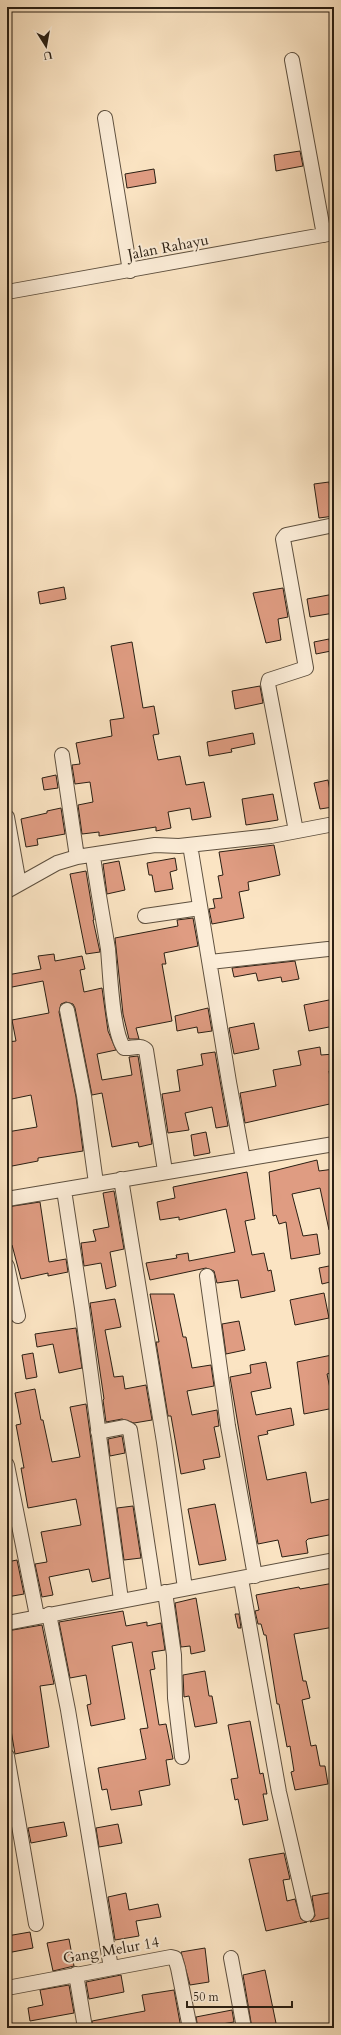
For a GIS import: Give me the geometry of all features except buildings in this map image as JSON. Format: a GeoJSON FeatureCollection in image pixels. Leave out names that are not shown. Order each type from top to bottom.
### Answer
{"type":"FeatureCollection","features":[{"type":"Feature","properties":{"kind":"street"},"geometry":{"type":"LineString","coordinates":[[292,60],[329,234]]}},
{"type":"Feature","properties":{"kind":"street"},"geometry":{"type":"LineString","coordinates":[[106,118],[130,271]]}},
{"type":"Feature","properties":{"kind":"street","name":"Jalan Rahayu"},"geometry":{"type":"LineString","coordinates":[[7,292],[329,234]]}},
{"type":"Feature","properties":{"kind":"street"},"geometry":{"type":"LineString","coordinates":[[296,831],[268,684],[269,680],[306,668],[283,540],[286,535],[334,525]]}},
{"type":"Feature","properties":{"kind":"street"},"geometry":{"type":"LineString","coordinates":[[62,755],[78,857]]}},
{"type":"Feature","properties":{"kind":"street"},"geometry":{"type":"LineString","coordinates":[[7,817],[13,887],[57,863],[78,857],[93,856],[155,845],[190,845],[271,836],[334,824]]}},
{"type":"Feature","properties":{"kind":"street"},"geometry":{"type":"LineString","coordinates":[[190,845],[243,1159]]}},
{"type":"Feature","properties":{"kind":"street"},"geometry":{"type":"LineString","coordinates":[[93,856],[108,949],[115,1017],[121,1044],[124,1048],[137,1047],[146,1050],[165,1171]]}},
{"type":"Feature","properties":{"kind":"street"},"geometry":{"type":"LineString","coordinates":[[145,916],[200,908]]}},
{"type":"Feature","properties":{"kind":"street"},"geometry":{"type":"LineString","coordinates":[[210,962],[328,949]]}},
{"type":"Feature","properties":{"kind":"street"},"geometry":{"type":"LineString","coordinates":[[67,1010],[86,1108],[96,1183]]}},
{"type":"Feature","properties":{"kind":"street"},"geometry":{"type":"LineString","coordinates":[[7,1199],[165,1171],[334,1144]]}},
{"type":"Feature","properties":{"kind":"street"},"geometry":{"type":"LineString","coordinates":[[121,1179],[164,1442],[185,1588]]}},
{"type":"Feature","properties":{"kind":"street"},"geometry":{"type":"LineString","coordinates":[[64,1190],[82,1308],[121,1600]]}},
{"type":"Feature","properties":{"kind":"street"},"geometry":{"type":"LineString","coordinates":[[7,1266],[18,1316]]}},
{"type":"Feature","properties":{"kind":"street"},"geometry":{"type":"LineString","coordinates":[[207,1276],[279,1792],[307,1914]]}},
{"type":"Feature","properties":{"kind":"street"},"geometry":{"type":"LineString","coordinates":[[98,1432],[124,1427],[130,1430],[160,1593],[174,1655],[175,1698],[182,1757]]}},
{"type":"Feature","properties":{"kind":"street"},"geometry":{"type":"LineString","coordinates":[[7,1465],[43,1615],[68,1710],[111,1968]]}},
{"type":"Feature","properties":{"kind":"street"},"geometry":{"type":"LineString","coordinates":[[7,1623],[334,1560]]}},
{"type":"Feature","properties":{"kind":"street"},"geometry":{"type":"LineString","coordinates":[[7,1756],[36,1924]]}},
{"type":"Feature","properties":{"kind":"street","name":"Gang Melur 14"},"geometry":{"type":"LineString","coordinates":[[7,1988],[171,1957],[174,1958],[190,2028]]}},
{"type":"Feature","properties":{"kind":"street"},"geometry":{"type":"LineString","coordinates":[[231,1958],[244,2028]]}},
{"type":"Feature","properties":{"kind":"street"},"geometry":{"type":"LineString","coordinates":[[76,1974],[85,2028]]}}]}
